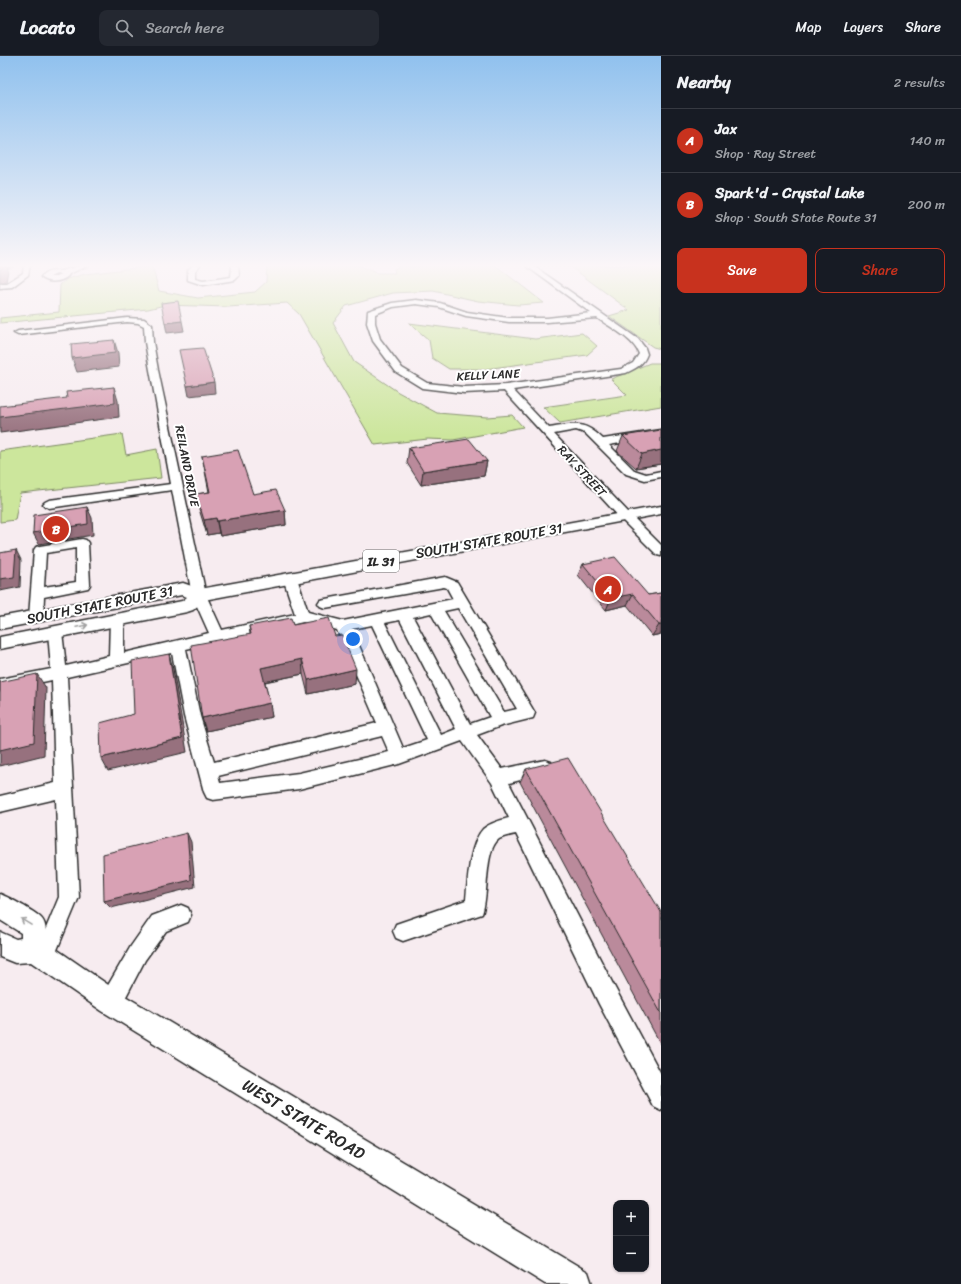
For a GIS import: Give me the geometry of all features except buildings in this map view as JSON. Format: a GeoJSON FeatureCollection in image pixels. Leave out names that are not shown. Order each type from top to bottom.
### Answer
{"type":"FeatureCollection","features":[{"type":"Feature","properties":{"kind":"main road","name":"SOUTH STATE ROUTE 31"},"geometry":{"type":"LineString","coordinates":[[0,623],[183,589],[199,595],[661,510]]}},
{"type":"Feature","properties":{"kind":"main road","name":"SOUTH STATE ROUTE 31"},"geometry":{"type":"LineString","coordinates":[[8,642],[187,606],[199,595]]}},
{"type":"Feature","properties":{"kind":"main road"},"geometry":{"type":"LineString","coordinates":[[0,906],[33,927],[40,952],[15,951],[0,944]]}},
{"type":"Feature","properties":{"kind":"main road","name":"WEST STATE ROAD"},"geometry":{"type":"LineString","coordinates":[[40,952],[111,1002],[576,1284]]}},
{"type":"Feature","properties":{"kind":"street","name":"REILAND DRIVE"},"geometry":{"type":"LineString","coordinates":[[18,333],[118,322]]}},
{"type":"Feature","properties":{"kind":"street","name":"REILAND DRIVE"},"geometry":{"type":"LineString","coordinates":[[144,322],[148,325],[149,342],[199,595],[218,637]]}},
{"type":"Feature","properties":{"kind":"street","name":"KELLY LANE"},"geometry":{"type":"LineString","coordinates":[[371,322],[376,339],[399,370],[425,386],[464,390],[506,388],[623,371],[636,365],[643,354],[641,348],[635,341],[609,322]]}},
{"type":"Feature","properties":{"kind":"street","name":"RAY STREET"},"geometry":{"type":"LineString","coordinates":[[506,388],[624,516],[661,552]]}},
{"type":"Feature","properties":{"kind":"street"},"geometry":{"type":"LineString","coordinates":[[546,432],[576,427],[589,431],[630,472],[645,477],[661,474]]}},
{"type":"Feature","properties":{"kind":"street"},"geometry":{"type":"LineString","coordinates":[[601,443],[661,433]]}},
{"type":"Feature","properties":{"kind":"street"},"geometry":{"type":"LineString","coordinates":[[50,504],[178,486]]}},
{"type":"Feature","properties":{"kind":"street"},"geometry":{"type":"LineString","coordinates":[[36,617],[40,550],[82,543],[83,585],[38,593]]}},
{"type":"Feature","properties":{"kind":"street"},"geometry":{"type":"LineString","coordinates":[[290,578],[303,617]]}},
{"type":"Feature","properties":{"kind":"street"},"geometry":{"type":"LineString","coordinates":[[178,646],[190,707],[214,792],[299,781],[399,757],[500,720],[527,713],[452,585],[445,582],[325,603]]}},
{"type":"Feature","properties":{"kind":"street"},"geometry":{"type":"LineString","coordinates":[[0,685],[60,673],[303,617],[315,618],[343,626],[463,602]]}},
{"type":"Feature","properties":{"kind":"street"},"geometry":{"type":"LineString","coordinates":[[435,608],[500,720]]}},
{"type":"Feature","properties":{"kind":"street"},"geometry":{"type":"LineString","coordinates":[[404,614],[466,733],[498,778],[607,996],[661,1098]]}},
{"type":"Feature","properties":{"kind":"street"},"geometry":{"type":"LineString","coordinates":[[116,660],[117,619]]}},
{"type":"Feature","properties":{"kind":"street"},"geometry":{"type":"LineString","coordinates":[[377,620],[436,743]]}},
{"type":"Feature","properties":{"kind":"street"},"geometry":{"type":"LineString","coordinates":[[343,626],[399,757]]}},
{"type":"Feature","properties":{"kind":"street"},"geometry":{"type":"LineString","coordinates":[[40,952],[70,897],[60,673],[55,632]]}},
{"type":"Feature","properties":{"kind":"street"},"geometry":{"type":"LineString","coordinates":[[209,771],[386,728]]}},
{"type":"Feature","properties":{"kind":"street"},"geometry":{"type":"LineString","coordinates":[[498,778],[560,763]]}},
{"type":"Feature","properties":{"kind":"street"},"geometry":{"type":"LineString","coordinates":[[0,804],[65,789]]}},
{"type":"Feature","properties":{"kind":"street"},"geometry":{"type":"LineString","coordinates":[[403,931],[476,906],[482,850],[489,837],[499,830],[521,824]]}},
{"type":"Feature","properties":{"kind":"street"},"geometry":{"type":"LineString","coordinates":[[111,1002],[138,953],[159,924],[181,916]]}},
{"type":"Feature","properties":{"kind":"green space"},"geometry":{"type":"Polygon","coordinates":[[[304,322],[334,322],[354,362],[398,392],[437,413],[487,417],[512,415],[523,427],[453,440],[428,439],[375,445],[304,322]]]}},
{"type":"Feature","properties":{"kind":"green space"},"geometry":{"type":"Polygon","coordinates":[[[618,322],[661,322],[661,349],[653,347],[618,322]]]}},
{"type":"Feature","properties":{"kind":"green space"},"geometry":{"type":"Polygon","coordinates":[[[409,323],[535,339],[582,333],[597,346],[587,355],[485,369],[449,369],[432,358],[429,340],[409,323]]]}},
{"type":"Feature","properties":{"kind":"green space"},"geometry":{"type":"Polygon","coordinates":[[[650,363],[661,363],[661,406],[560,423],[543,407],[627,395],[611,379],[650,363]]]}},
{"type":"Feature","properties":{"kind":"green space"},"geometry":{"type":"Polygon","coordinates":[[[122,434],[126,455],[157,449],[161,478],[20,493],[15,520],[0,522],[0,451],[122,434]]]}},
{"type":"Feature","properties":{"kind":"place","name":"Spark'd - Crystal Lake"},"geometry":{"type":"Point","coordinates":[56,529]}},
{"type":"Feature","properties":{"kind":"place","name":"Jax"},"geometry":{"type":"Point","coordinates":[608,589]}}]}
